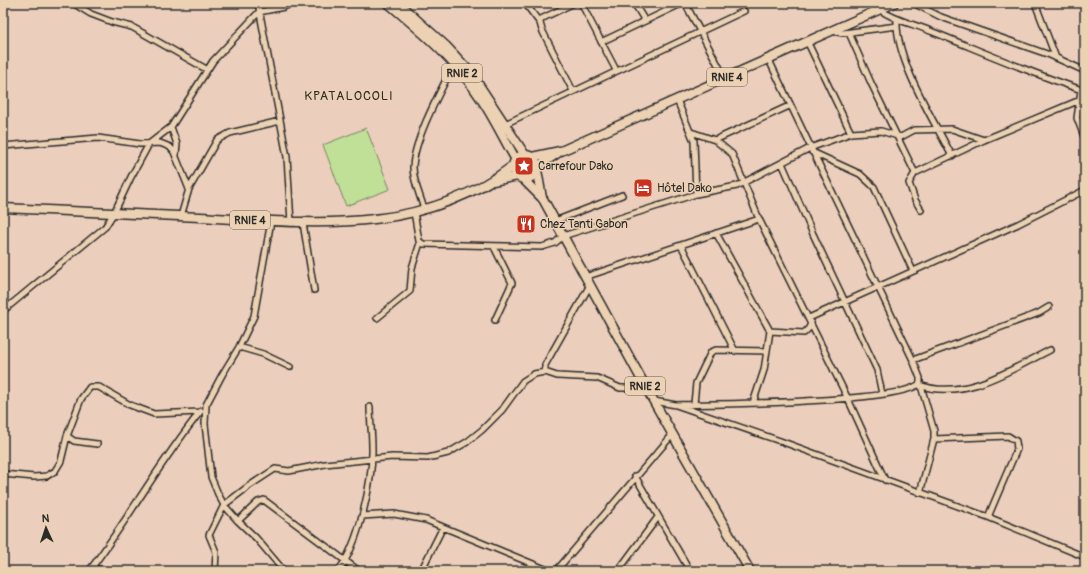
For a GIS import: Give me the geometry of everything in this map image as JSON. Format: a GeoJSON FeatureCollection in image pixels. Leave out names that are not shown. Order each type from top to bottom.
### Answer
{"type":"FeatureCollection","features":[{"type":"Feature","properties":{"kind":"main road","name":"RNIE 2"},"geometry":{"type":"LineString","coordinates":[[388,3],[454,64],[485,105],[515,162]]}},
{"type":"Feature","properties":{"kind":"main road","name":"RNIE 2"},"geometry":{"type":"LineString","coordinates":[[398,3],[456,56],[471,73],[528,156]]}},
{"type":"Feature","properties":{"kind":"main road","name":"RNIE 4"},"geometry":{"type":"LineString","coordinates":[[537,168],[561,151],[893,3]]}},
{"type":"Feature","properties":{"kind":"main road","name":"RNIE 4"},"geometry":{"type":"LineString","coordinates":[[528,156],[561,151]]}},
{"type":"Feature","properties":{"kind":"main road"},"geometry":{"type":"LineString","coordinates":[[528,156],[536,162],[542,199],[514,172],[515,162],[528,156]]}},
{"type":"Feature","properties":{"kind":"main road","name":"RNIE 4"},"geometry":{"type":"LineString","coordinates":[[3,208],[181,216],[291,223],[363,221],[414,212],[462,196],[490,182],[515,162]]}},
{"type":"Feature","properties":{"kind":"main road"},"geometry":{"type":"LineString","coordinates":[[520,177],[531,177],[537,168]]}},
{"type":"Feature","properties":{"kind":"main road","name":"RNIE 4"},"geometry":{"type":"LineString","coordinates":[[490,182],[520,177]]}},
{"type":"Feature","properties":{"kind":"main road","name":"RNIE 2"},"geometry":{"type":"LineString","coordinates":[[542,199],[644,384],[750,571]]}},
{"type":"Feature","properties":{"kind":"street"},"geometry":{"type":"LineString","coordinates":[[73,3],[91,14],[112,22],[132,27],[206,69]]}},
{"type":"Feature","properties":{"kind":"street"},"geometry":{"type":"LineString","coordinates":[[258,3],[287,157],[291,223]]}},
{"type":"Feature","properties":{"kind":"street"},"geometry":{"type":"LineString","coordinates":[[3,311],[101,231],[114,213],[149,144],[171,127],[206,69],[259,12],[284,7],[292,3]]}},
{"type":"Feature","properties":{"kind":"street"},"geometry":{"type":"LineString","coordinates":[[526,3],[540,23],[542,30],[574,91]]}},
{"type":"Feature","properties":{"kind":"street"},"geometry":{"type":"LineString","coordinates":[[540,23],[541,19],[574,3]]}},
{"type":"Feature","properties":{"kind":"street"},"geometry":{"type":"LineString","coordinates":[[581,3],[616,70]]}},
{"type":"Feature","properties":{"kind":"street"},"geometry":{"type":"LineString","coordinates":[[634,3],[645,21]]}},
{"type":"Feature","properties":{"kind":"street"},"geometry":{"type":"LineString","coordinates":[[601,42],[684,3],[702,31],[725,78]]}},
{"type":"Feature","properties":{"kind":"street"},"geometry":{"type":"LineString","coordinates":[[913,3],[942,17],[1056,58],[1085,71]]}},
{"type":"Feature","properties":{"kind":"street"},"geometry":{"type":"LineString","coordinates":[[1035,3],[1056,58]]}},
{"type":"Feature","properties":{"kind":"street"},"geometry":{"type":"LineString","coordinates":[[880,9],[897,20],[932,31],[1083,91],[1077,118],[1085,139]]}},
{"type":"Feature","properties":{"kind":"street"},"geometry":{"type":"LineString","coordinates":[[505,124],[616,70],[744,11]]}},
{"type":"Feature","properties":{"kind":"street"},"geometry":{"type":"LineString","coordinates":[[897,20],[904,56],[910,72],[952,156]]}},
{"type":"Feature","properties":{"kind":"street"},"geometry":{"type":"LineString","coordinates":[[832,31],[849,33],[897,26]]}},
{"type":"Feature","properties":{"kind":"street"},"geometry":{"type":"LineString","coordinates":[[849,33],[896,136],[915,173]]}},
{"type":"Feature","properties":{"kind":"street"},"geometry":{"type":"LineString","coordinates":[[808,41],[851,133]]}},
{"type":"Feature","properties":{"kind":"street"},"geometry":{"type":"LineString","coordinates":[[768,58],[789,106],[913,360],[920,378],[920,385],[933,423],[934,439],[920,493]]}},
{"type":"Feature","properties":{"kind":"street"},"geometry":{"type":"LineString","coordinates":[[424,209],[414,176],[414,162],[427,120],[454,64]]}},
{"type":"Feature","properties":{"kind":"street"},"geometry":{"type":"LineString","coordinates":[[677,100],[691,132],[695,148],[696,194]]}},
{"type":"Feature","properties":{"kind":"street"},"geometry":{"type":"LineString","coordinates":[[921,210],[915,200],[909,183],[915,173],[984,140],[1080,100]]}},
{"type":"Feature","properties":{"kind":"street"},"geometry":{"type":"LineString","coordinates":[[715,140],[789,106]]}},
{"type":"Feature","properties":{"kind":"street"},"geometry":{"type":"LineString","coordinates":[[181,216],[189,189],[217,140],[230,133],[280,121]]}},
{"type":"Feature","properties":{"kind":"street"},"geometry":{"type":"LineString","coordinates":[[171,127],[177,144],[176,155]]}},
{"type":"Feature","properties":{"kind":"street"},"geometry":{"type":"LineString","coordinates":[[420,243],[494,247],[542,247],[555,243],[563,236],[696,194],[729,188],[851,133],[881,131],[901,137],[914,130],[957,130],[984,140]]}},
{"type":"Feature","properties":{"kind":"street"},"geometry":{"type":"LineString","coordinates":[[691,132],[715,140],[732,154],[759,219],[810,320],[886,480]]}},
{"type":"Feature","properties":{"kind":"street"},"geometry":{"type":"LineString","coordinates":[[4,146],[98,138],[165,145],[170,147],[176,155],[189,189]]}},
{"type":"Feature","properties":{"kind":"street"},"geometry":{"type":"LineString","coordinates":[[811,150],[860,174],[874,187],[913,271]]}},
{"type":"Feature","properties":{"kind":"street"},"geometry":{"type":"LineString","coordinates":[[782,163],[844,301],[878,370],[882,394]]}},
{"type":"Feature","properties":{"kind":"street"},"geometry":{"type":"LineString","coordinates":[[810,320],[844,301],[1018,224],[1085,190]]}},
{"type":"Feature","properties":{"kind":"street"},"geometry":{"type":"LineString","coordinates":[[555,221],[622,196]]}},
{"type":"Feature","properties":{"kind":"street"},"geometry":{"type":"LineString","coordinates":[[377,318],[410,290],[412,268],[420,243],[414,212]]}},
{"type":"Feature","properties":{"kind":"street"},"geometry":{"type":"LineString","coordinates":[[585,276],[759,219]]}},
{"type":"Feature","properties":{"kind":"street"},"geometry":{"type":"LineString","coordinates":[[104,571],[91,569],[109,544],[148,482],[206,405],[239,347],[254,316],[271,221]]}},
{"type":"Feature","properties":{"kind":"street"},"geometry":{"type":"LineString","coordinates":[[303,223],[314,290]]}},
{"type":"Feature","properties":{"kind":"street"},"geometry":{"type":"LineString","coordinates":[[716,233],[770,331],[760,386],[753,403]]}},
{"type":"Feature","properties":{"kind":"street"},"geometry":{"type":"LineString","coordinates":[[680,245],[735,351]]}},
{"type":"Feature","properties":{"kind":"street"},"geometry":{"type":"LineString","coordinates":[[494,247],[512,283],[495,320]]}},
{"type":"Feature","properties":{"kind":"street"},"geometry":{"type":"LineString","coordinates":[[545,372],[545,365],[590,285]]}},
{"type":"Feature","properties":{"kind":"street"},"geometry":{"type":"LineString","coordinates":[[913,360],[1039,313],[1049,307]]}},
{"type":"Feature","properties":{"kind":"street"},"geometry":{"type":"LineString","coordinates":[[770,331],[804,333],[809,328],[810,320]]}},
{"type":"Feature","properties":{"kind":"street"},"geometry":{"type":"LineString","coordinates":[[239,347],[263,354],[290,367]]}},
{"type":"Feature","properties":{"kind":"street"},"geometry":{"type":"LineString","coordinates":[[694,404],[696,383],[711,352],[716,350],[767,351]]}},
{"type":"Feature","properties":{"kind":"street"},"geometry":{"type":"LineString","coordinates":[[676,405],[848,399],[905,390],[920,385],[939,390],[969,387],[993,378],[1050,350]]}},
{"type":"Feature","properties":{"kind":"street"},"geometry":{"type":"LineString","coordinates":[[216,571],[216,552],[209,535],[224,505],[275,469],[289,471],[325,464],[392,457],[428,458],[448,453],[467,442],[482,430],[502,410],[523,381],[534,374],[545,372],[557,376],[597,378],[620,388],[630,388],[644,384]]}},
{"type":"Feature","properties":{"kind":"street"},"geometry":{"type":"LineString","coordinates":[[3,474],[34,478],[47,476],[55,471],[60,461],[67,436],[81,399],[90,386],[99,387],[130,405],[154,414],[200,412]]}},
{"type":"Feature","properties":{"kind":"street"},"geometry":{"type":"LineString","coordinates":[[654,401],[676,405],[886,480],[988,517],[1085,557]]}},
{"type":"Feature","properties":{"kind":"street"},"geometry":{"type":"LineString","coordinates":[[206,405],[206,442],[211,477],[224,505],[256,538],[284,571]]}},
{"type":"Feature","properties":{"kind":"street"},"geometry":{"type":"LineString","coordinates":[[338,571],[346,561],[362,516],[368,490],[372,460],[370,407]]}},
{"type":"Feature","properties":{"kind":"street"},"geometry":{"type":"LineString","coordinates":[[556,571],[635,476],[673,434]]}},
{"type":"Feature","properties":{"kind":"street"},"geometry":{"type":"LineString","coordinates":[[67,436],[79,443],[97,444]]}},
{"type":"Feature","properties":{"kind":"street"},"geometry":{"type":"LineString","coordinates":[[934,439],[1008,436],[1016,441],[1017,450],[988,517]]}},
{"type":"Feature","properties":{"kind":"street"},"geometry":{"type":"LineString","coordinates":[[635,476],[690,571]]}},
{"type":"Feature","properties":{"kind":"street"},"geometry":{"type":"LineString","coordinates":[[238,521],[258,502],[264,500],[359,571]]}},
{"type":"Feature","properties":{"kind":"street"},"geometry":{"type":"LineString","coordinates":[[362,516],[394,514],[408,516],[443,527],[550,571]]}},
{"type":"Feature","properties":{"kind":"street"},"geometry":{"type":"LineString","coordinates":[[618,571],[658,517]]}},
{"type":"Feature","properties":{"kind":"street"},"geometry":{"type":"LineString","coordinates":[[421,571],[443,527]]}},
{"type":"Feature","properties":{"kind":"green space"},"geometry":{"type":"Polygon","coordinates":[[[366,128],[390,189],[346,206],[323,145],[366,128]]]}},
{"type":"Feature","properties":{"kind":"place","name":"Carrefour Dako"},"geometry":{"type":"Point","coordinates":[524,166]}},
{"type":"Feature","properties":{"kind":"place","name":"Hôtel Dako"},"geometry":{"type":"Point","coordinates":[643,188]}},
{"type":"Feature","properties":{"kind":"place","name":"Chez Tanti Gabon"},"geometry":{"type":"Point","coordinates":[526,224]}},
{"type":"Feature","properties":{"kind":"district","name":"KPATALOCOLI"},"geometry":{"type":"Point","coordinates":[349,95]}}]}
